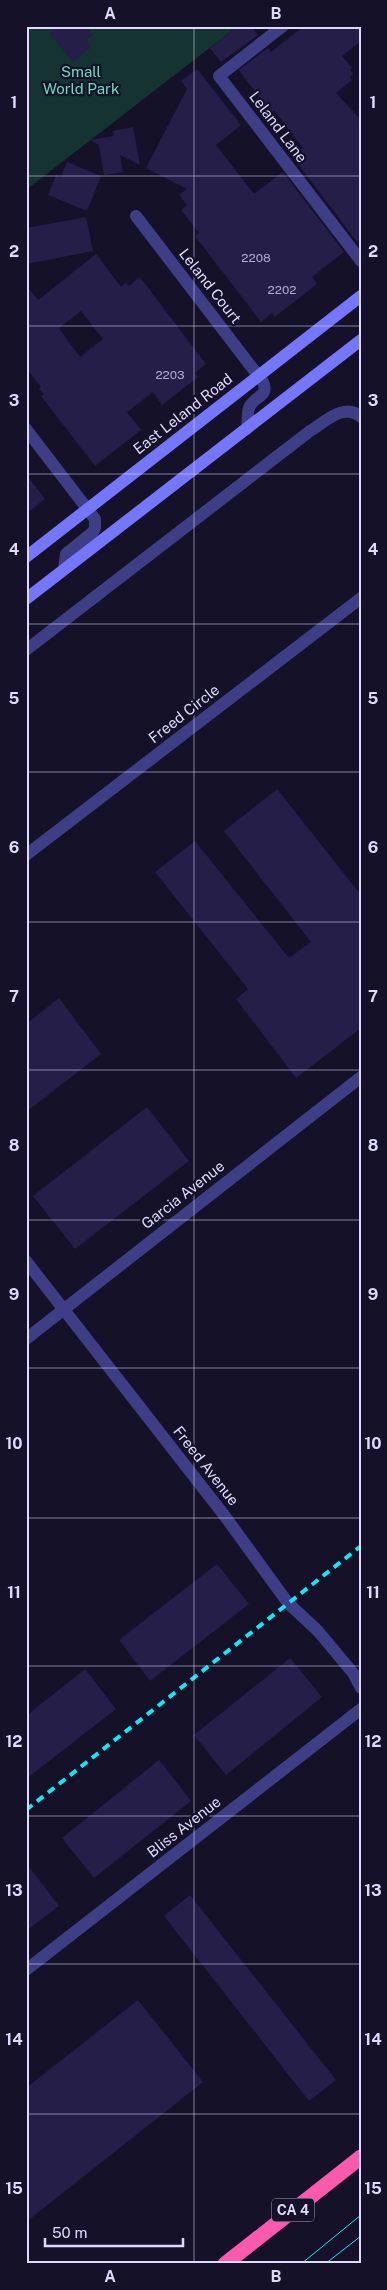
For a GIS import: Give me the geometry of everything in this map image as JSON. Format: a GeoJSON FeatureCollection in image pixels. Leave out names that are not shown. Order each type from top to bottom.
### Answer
{"type":"FeatureCollection","features":[{"type":"Feature","properties":{"kind":"highway","name":"CA 4"},"geometry":{"type":"LineString","coordinates":[[226,2264],[361,2157]]}},
{"type":"Feature","properties":{"kind":"main road","name":"East Leland Road"},"geometry":{"type":"LineString","coordinates":[[26,557],[361,296]]}},
{"type":"Feature","properties":{"kind":"main road"},"geometry":{"type":"LineString","coordinates":[[26,599],[361,340]]}},
{"type":"Feature","properties":{"kind":"street","name":"Leland Lane"},"geometry":{"type":"LineString","coordinates":[[283,26],[219,76],[361,261]]}},
{"type":"Feature","properties":{"kind":"street","name":"Leland Court"},"geometry":{"type":"LineString","coordinates":[[136,216],[258,376]]}},
{"type":"Feature","properties":{"kind":"street"},"geometry":{"type":"LineString","coordinates":[[247,428],[250,405],[265,391],[265,386],[258,376]]}},
{"type":"Feature","properties":{"kind":"street"},"geometry":{"type":"LineString","coordinates":[[26,650],[310,431],[339,411],[356,413],[361,417]]}},
{"type":"Feature","properties":{"kind":"street"},"geometry":{"type":"LineString","coordinates":[[26,428],[95,519],[95,528],[66,554],[64,569]]}},
{"type":"Feature","properties":{"kind":"street","name":"Freed Circle"},"geometry":{"type":"LineString","coordinates":[[26,855],[361,598]]}},
{"type":"Feature","properties":{"kind":"street","name":"Garcia Avenue"},"geometry":{"type":"LineString","coordinates":[[26,1339],[361,1077]]}},
{"type":"Feature","properties":{"kind":"street","name":"Freed Avenue"},"geometry":{"type":"LineString","coordinates":[[26,1261],[224,1515],[288,1602],[318,1631],[353,1673],[361,1688]]}},
{"type":"Feature","properties":{"kind":"street","name":"Bliss Avenue"},"geometry":{"type":"LineString","coordinates":[[26,1970],[361,1709]]}},
{"type":"Feature","properties":{"kind":"green space","name":"Small World Park"},"geometry":{"type":"Polygon","coordinates":[[[26,26],[238,26],[26,190],[26,26]]]}},
{"type":"Feature","properties":{"kind":"building"},"geometry":{"type":"Polygon","coordinates":[[[57,26],[86,26],[93,35],[86,40],[91,47],[73,62],[49,33],[57,26]]]}},
{"type":"Feature","properties":{"kind":"building"},"geometry":{"type":"Polygon","coordinates":[[[238,26],[251,26],[258,35],[221,62],[210,48],[238,26]]]}},
{"type":"Feature","properties":{"kind":"building"},"geometry":{"type":"Polygon","coordinates":[[[304,26],[361,26],[361,41],[342,56],[352,68],[350,70],[353,74],[350,77],[352,80],[336,93],[361,120],[361,238],[357,242],[292,156],[303,148],[274,110],[269,115],[257,100],[260,98],[239,70],[268,48],[271,52],[304,26]]]}},
{"type":"Feature","properties":{"kind":"building"},"geometry":{"type":"Polygon","coordinates":[[[197,69],[241,125],[216,145],[254,194],[283,172],[344,252],[312,277],[317,284],[275,317],[272,313],[261,322],[195,236],[199,233],[181,210],[187,205],[179,195],[187,189],[146,168],[187,89],[181,81],[197,69]]]}},
{"type":"Feature","properties":{"kind":"building"},"geometry":{"type":"Polygon","coordinates":[[[133,127],[140,165],[120,155],[123,172],[104,175],[99,145],[90,140],[114,136],[113,131],[133,127]]]}},
{"type":"Feature","properties":{"kind":"building"},"geometry":{"type":"Polygon","coordinates":[[[67,162],[101,176],[87,211],[48,195],[56,175],[61,177],[67,162]]]}},
{"type":"Feature","properties":{"kind":"building"},"geometry":{"type":"Polygon","coordinates":[[[86,217],[93,251],[26,264],[26,228],[86,217]]]}},
{"type":"Feature","properties":{"kind":"building"},"geometry":{"type":"Polygon","coordinates":[[[96,254],[121,287],[126,282],[129,286],[140,277],[206,364],[195,373],[198,377],[162,405],[153,392],[127,412],[141,430],[95,466],[41,396],[44,394],[39,389],[41,387],[26,368],[26,285],[38,300],[96,254]],[[81,311],[59,328],[80,357],[103,339],[81,311]]]}},
{"type":"Feature","properties":{"kind":"building"},"geometry":{"type":"Polygon","coordinates":[[[26,474],[45,499],[26,514],[26,474]]]}},
{"type":"Feature","properties":{"kind":"building"},"geometry":{"type":"Polygon","coordinates":[[[277,789],[361,895],[361,1028],[296,1078],[236,999],[248,989],[155,872],[195,841],[289,958],[311,942],[224,831],[277,789]]]}},
{"type":"Feature","properties":{"kind":"building"},"geometry":{"type":"Polygon","coordinates":[[[59,998],[101,1054],[26,1112],[26,1024],[59,998]]]}},
{"type":"Feature","properties":{"kind":"building"},"geometry":{"type":"Polygon","coordinates":[[[147,1107],[189,1161],[75,1249],[33,1196],[147,1107]]]}},
{"type":"Feature","properties":{"kind":"building"},"geometry":{"type":"Polygon","coordinates":[[[217,1564],[249,1604],[150,1681],[119,1640],[217,1564]]]}},
{"type":"Feature","properties":{"kind":"building"},"geometry":{"type":"Polygon","coordinates":[[[290,1658],[322,1697],[226,1775],[194,1735],[290,1658]]]}},
{"type":"Feature","properties":{"kind":"building"},"geometry":{"type":"Polygon","coordinates":[[[85,1669],[116,1709],[26,1779],[26,1716],[85,1669]]]}},
{"type":"Feature","properties":{"kind":"building"},"geometry":{"type":"Polygon","coordinates":[[[159,1760],[191,1801],[94,1878],[62,1838],[159,1760]]]}},
{"type":"Feature","properties":{"kind":"building"},"geometry":{"type":"Polygon","coordinates":[[[26,1863],[59,1906],[26,1931],[26,1863]]]}},
{"type":"Feature","properties":{"kind":"building"},"geometry":{"type":"Polygon","coordinates":[[[190,1895],[336,2080],[309,2101],[164,1916],[190,1895]]]}},
{"type":"Feature","properties":{"kind":"building"},"geometry":{"type":"Polygon","coordinates":[[[138,2000],[203,2082],[26,2222],[26,2088],[138,2000]]]}},
{"type":"Feature","properties":{"kind":"tram line"},"geometry":{"type":"LineString","coordinates":[[301,2264],[361,2215]]}},
{"type":"Feature","properties":{"kind":"tram line"},"geometry":{"type":"LineString","coordinates":[[325,2264],[361,2236]]}},
{"type":"Feature","properties":{"kind":"railway"},"geometry":{"type":"LineString","coordinates":[[26,1810],[361,1546]]}}]}
